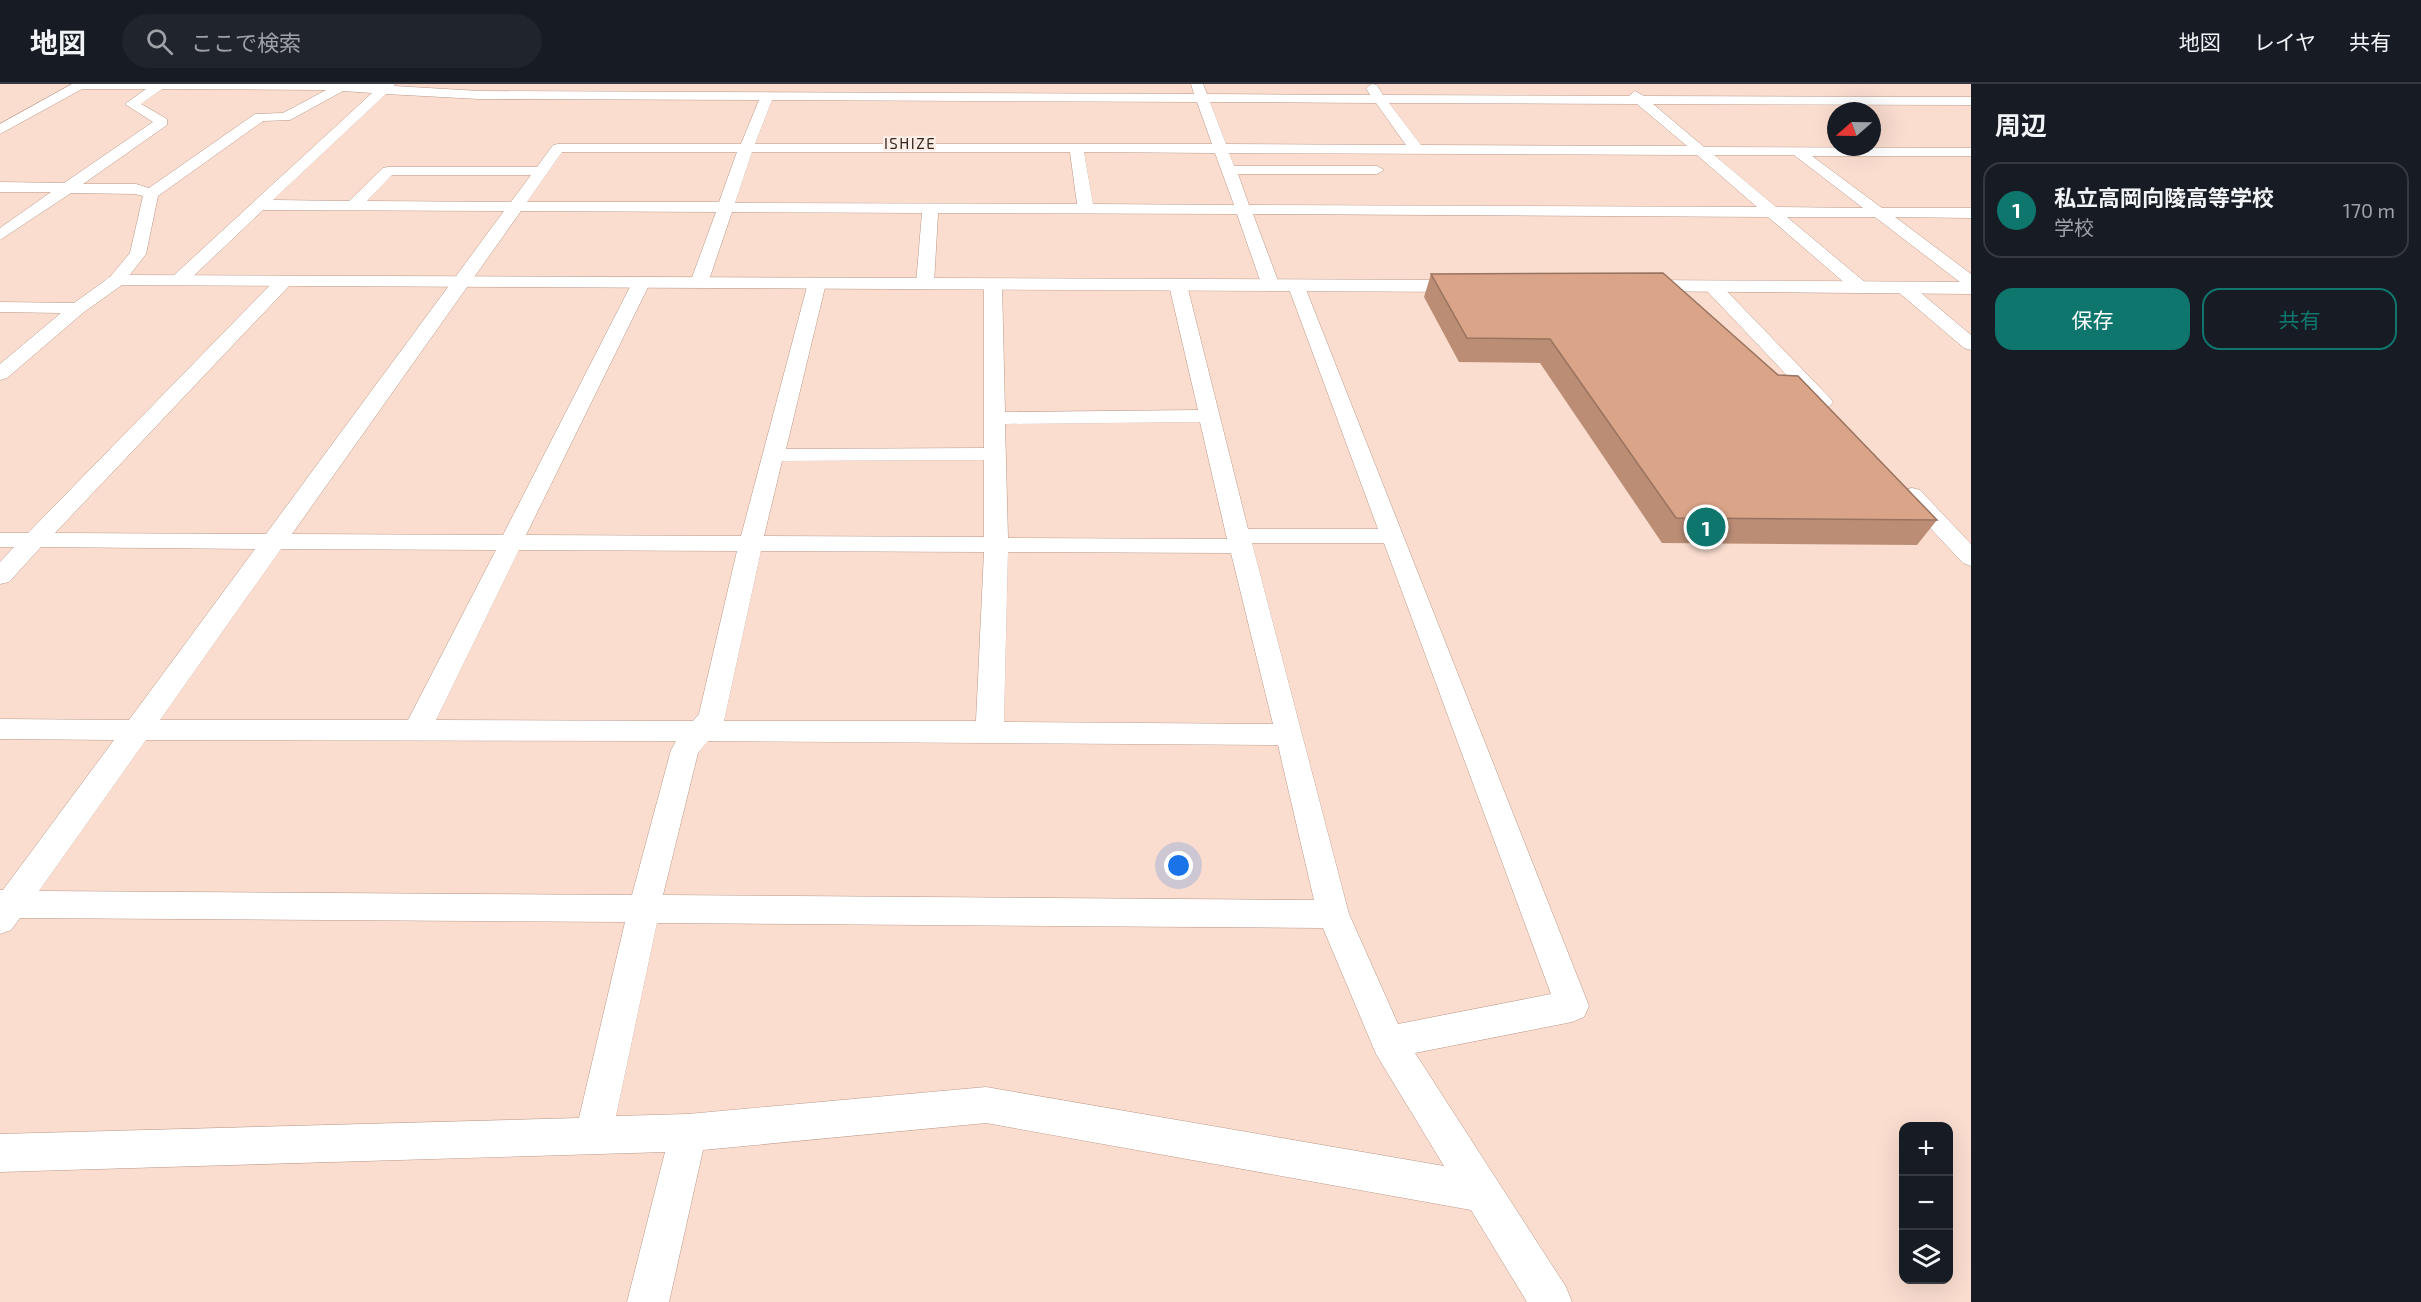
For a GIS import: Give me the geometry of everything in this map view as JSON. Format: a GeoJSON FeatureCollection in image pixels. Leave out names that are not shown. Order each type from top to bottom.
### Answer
{"type":"FeatureCollection","features":[{"type":"Feature","properties":{"kind":"street"},"geometry":{"type":"LineString","coordinates":[[0,130],[80,84],[298,84],[340,88],[385,87],[479,95],[689,90],[767,97],[1971,101]]}},
{"type":"Feature","properties":{"kind":"street"},"geometry":{"type":"LineString","coordinates":[[0,235],[162,122],[132,104],[160,84]]}},
{"type":"Feature","properties":{"kind":"street"},"geometry":{"type":"LineString","coordinates":[[479,95],[491,84]]}},
{"type":"Feature","properties":{"kind":"street"},"geometry":{"type":"LineString","coordinates":[[1032,84],[1033,99]]}},
{"type":"Feature","properties":{"kind":"street"},"geometry":{"type":"LineString","coordinates":[[1197,84],[1246,211],[1284,286],[1392,536],[1572,1006],[1388,1042]]}},
{"type":"Feature","properties":{"kind":"street"},"geometry":{"type":"LineString","coordinates":[[1369,84],[1417,150]]}},
{"type":"Feature","properties":{"kind":"street"},"geometry":{"type":"LineString","coordinates":[[1534,84],[1551,100]]}},
{"type":"Feature","properties":{"kind":"street"},"geometry":{"type":"LineString","coordinates":[[1623,84],[1860,287]]}},
{"type":"Feature","properties":{"kind":"street"},"geometry":{"type":"LineString","coordinates":[[178,281],[385,87]]}},
{"type":"Feature","properties":{"kind":"street"},"geometry":{"type":"LineString","coordinates":[[0,374],[78,308],[116,281],[138,254],[151,194],[260,117],[285,117],[340,88]]}},
{"type":"Feature","properties":{"kind":"street"},"geometry":{"type":"LineString","coordinates":[[699,283],[746,148],[767,97]]}},
{"type":"Feature","properties":{"kind":"street"},"geometry":{"type":"LineString","coordinates":[[4,910],[276,541],[518,208],[558,148],[1971,152]]}},
{"type":"Feature","properties":{"kind":"street"},"geometry":{"type":"LineString","coordinates":[[1076,148],[1086,209]]}},
{"type":"Feature","properties":{"kind":"street"},"geometry":{"type":"LineString","coordinates":[[1797,151],[1971,282]]}},
{"type":"Feature","properties":{"kind":"street"},"geometry":{"type":"LineString","coordinates":[[1229,170],[1377,170]]}},
{"type":"Feature","properties":{"kind":"street"},"geometry":{"type":"LineString","coordinates":[[352,207],[388,171],[543,171]]}},
{"type":"Feature","properties":{"kind":"street"},"geometry":{"type":"LineString","coordinates":[[0,187],[136,189],[151,194]]}},
{"type":"Feature","properties":{"kind":"street"},"geometry":{"type":"LineString","coordinates":[[261,205],[1971,213]]}},
{"type":"Feature","properties":{"kind":"street"},"geometry":{"type":"LineString","coordinates":[[925,284],[930,209]]}},
{"type":"Feature","properties":{"kind":"street"},"geometry":{"type":"LineString","coordinates":[[116,281],[1486,286]]}},
{"type":"Feature","properties":{"kind":"street"},"geometry":{"type":"LineString","coordinates":[[0,576],[283,282]]}},
{"type":"Feature","properties":{"kind":"street"},"geometry":{"type":"LineString","coordinates":[[416,732],[641,283]]}},
{"type":"Feature","properties":{"kind":"street"},"geometry":{"type":"LineString","coordinates":[[594,1134],[644,909],[685,750],[712,717],[751,543],[817,283]]}},
{"type":"Feature","properties":{"kind":"street"},"geometry":{"type":"LineString","coordinates":[[990,730],[996,546],[993,284]]}},
{"type":"Feature","properties":{"kind":"street"},"geometry":{"type":"LineString","coordinates":[[1178,285],[1239,541],[1290,735],[1333,914],[1388,1042],[1551,1302]]}},
{"type":"Feature","properties":{"kind":"street"},"geometry":{"type":"LineString","coordinates":[[1617,286],[1971,288]]}},
{"type":"Feature","properties":{"kind":"street"},"geometry":{"type":"LineString","coordinates":[[1712,286],[1833,413]]}},
{"type":"Feature","properties":{"kind":"street"},"geometry":{"type":"LineString","coordinates":[[1903,287],[1971,344]]}},
{"type":"Feature","properties":{"kind":"street"},"geometry":{"type":"LineString","coordinates":[[0,307],[78,308]]}},
{"type":"Feature","properties":{"kind":"street"},"geometry":{"type":"LineString","coordinates":[[996,418],[1209,416]]}},
{"type":"Feature","properties":{"kind":"street"},"geometry":{"type":"LineString","coordinates":[[773,455],[996,454]]}},
{"type":"Feature","properties":{"kind":"street"},"geometry":{"type":"LineString","coordinates":[[1898,481],[1971,558]]}},
{"type":"Feature","properties":{"kind":"street"},"geometry":{"type":"LineString","coordinates":[[0,540],[996,546],[1392,536]]}},
{"type":"Feature","properties":{"kind":"street"},"geometry":{"type":"LineString","coordinates":[[0,729],[416,732],[990,730],[1290,735]]}},
{"type":"Feature","properties":{"kind":"street"},"geometry":{"type":"LineString","coordinates":[[4,910],[644,909],[1333,914]]}},
{"type":"Feature","properties":{"kind":"street"},"geometry":{"type":"LineString","coordinates":[[0,1153],[688,1133],[986,1105],[1481,1192]]}},
{"type":"Feature","properties":{"kind":"street"},"geometry":{"type":"LineString","coordinates":[[648,1302],[688,1133]]}},
{"type":"Feature","properties":{"kind":"building"},"geometry":{"type":"Polygon","coordinates":[[[1663,273],[1778,375],[1798,376],[1937,520],[1676,518],[1550,339],[1467,338],[1431,274],[1663,273]]]}},
{"type":"Feature","properties":{"kind":"place","name":"私立高岡向陵高等学校"},"geometry":{"type":"Point","coordinates":[1706,527]}},
{"type":"Feature","properties":{"kind":"district","name":"ISHIZE"},"geometry":{"type":"Point","coordinates":[910,143]}}]}
